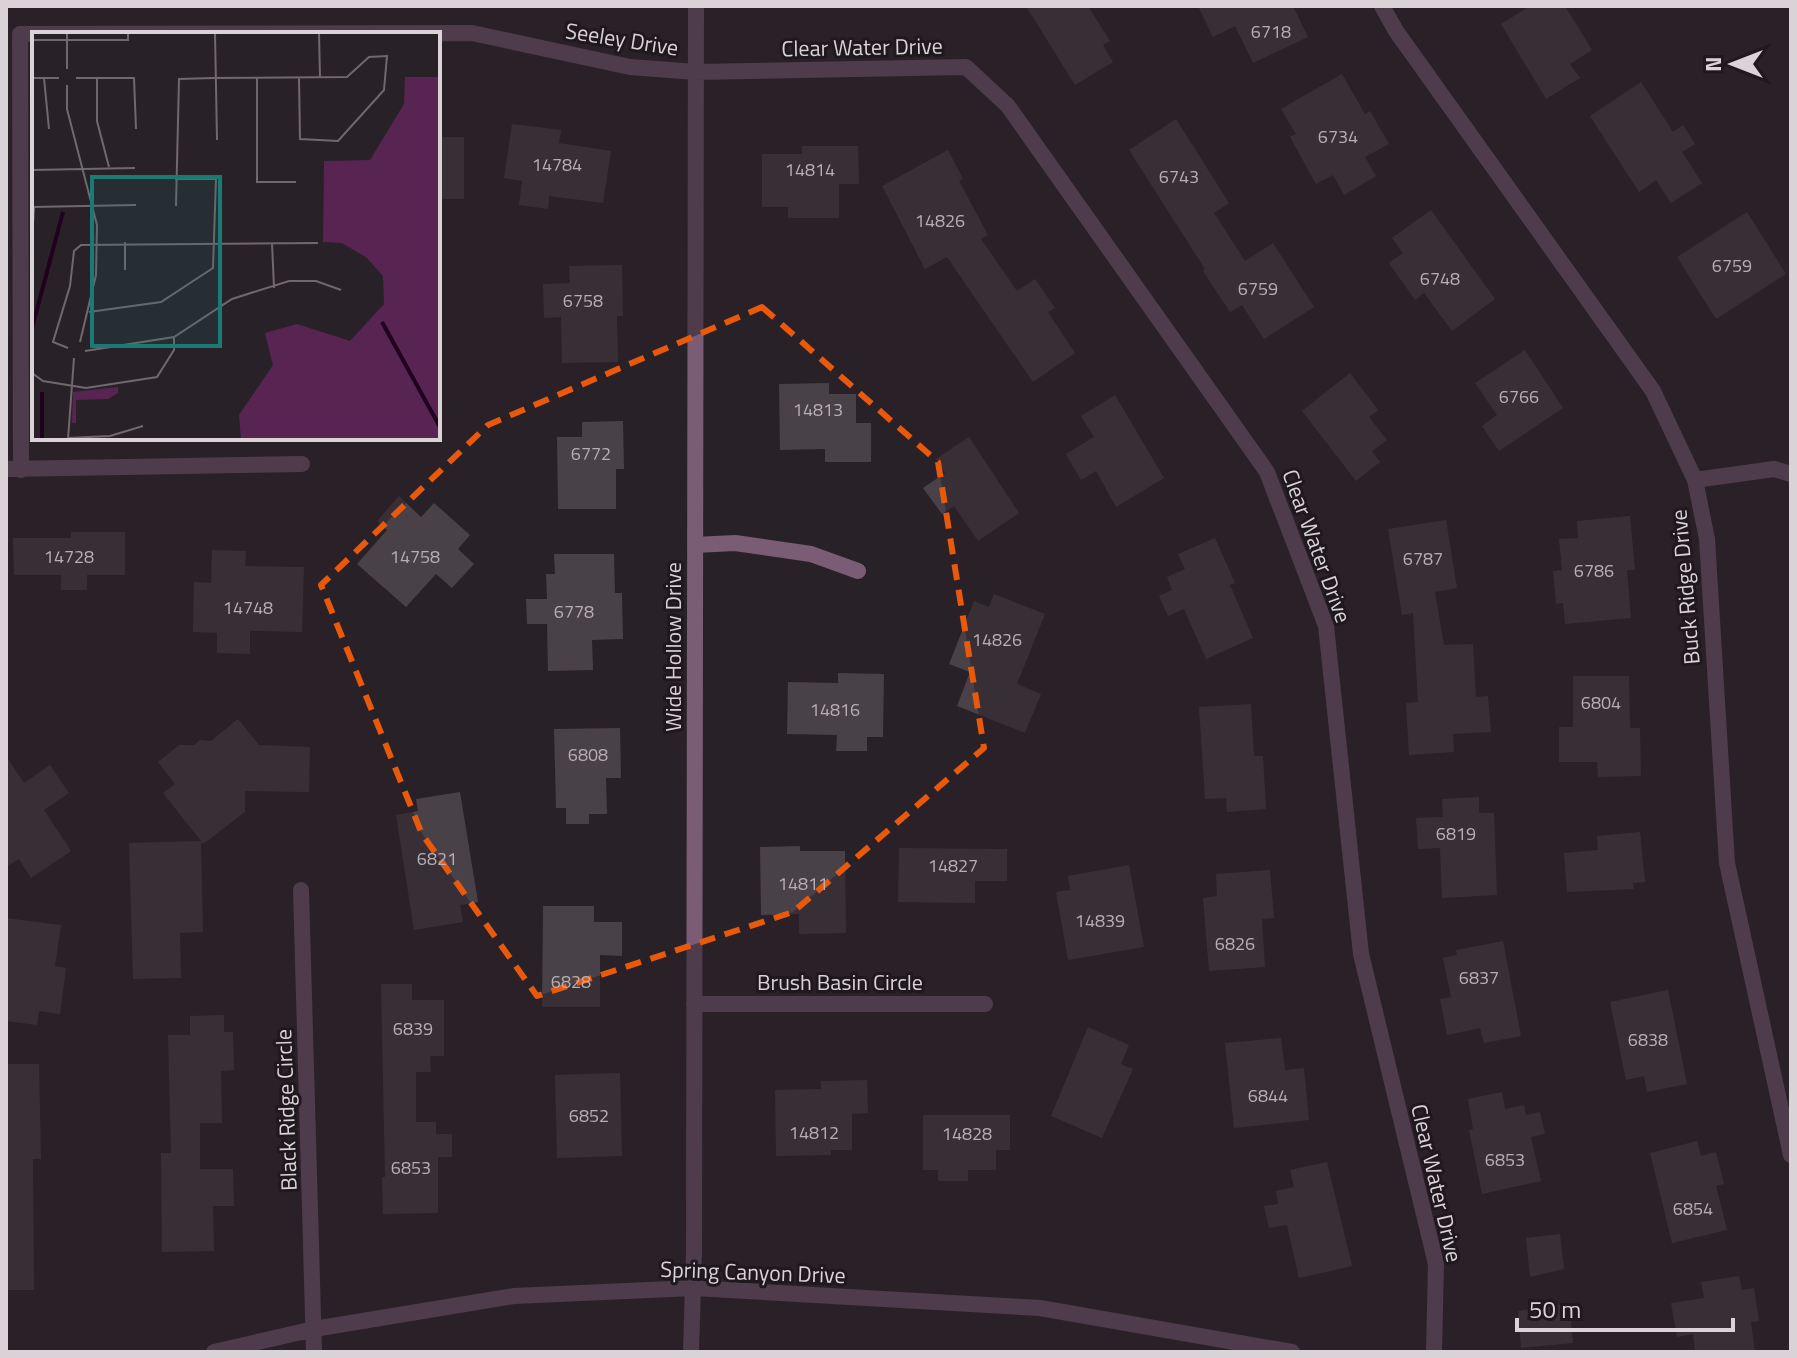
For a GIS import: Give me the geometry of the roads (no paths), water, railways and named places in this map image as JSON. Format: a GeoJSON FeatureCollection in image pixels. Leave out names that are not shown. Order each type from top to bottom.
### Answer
{"type":"FeatureCollection","features":[{"type":"Feature","properties":{"kind":"street","name":"Wide Hollow Drive"},"geometry":{"type":"LineString","coordinates":[[691,1352],[694,1288],[696,6]]}},
{"type":"Feature","properties":{"kind":"street","name":"Buck Ridge Drive"},"geometry":{"type":"LineString","coordinates":[[1382,6],[1396,31],[1653,391],[1695,480],[1707,539],[1727,863],[1791,1155]]}},
{"type":"Feature","properties":{"kind":"street","name":"Seeley Drive"},"geometry":{"type":"LineString","coordinates":[[440,33],[472,33],[630,67],[696,72]]}},
{"type":"Feature","properties":{"kind":"street","name":"Seeley Drive"},"geometry":{"type":"LineString","coordinates":[[14,470],[20,34],[32,34]]}},
{"type":"Feature","properties":{"kind":"street","name":"Clear Water Drive"},"geometry":{"type":"LineString","coordinates":[[696,72],[966,67],[1008,106],[1267,472],[1326,626],[1361,954],[1436,1264],[1434,1352]]}},
{"type":"Feature","properties":{"kind":"street"},"geometry":{"type":"LineString","coordinates":[[14,470],[302,464]]}},
{"type":"Feature","properties":{"kind":"street"},"geometry":{"type":"LineString","coordinates":[[1695,480],[1774,469],[1791,474]]}},
{"type":"Feature","properties":{"kind":"street"},"geometry":{"type":"LineString","coordinates":[[695,545],[735,543],[811,554],[858,571]]}},
{"type":"Feature","properties":{"kind":"street","name":"Black Ridge Circle"},"geometry":{"type":"LineString","coordinates":[[301,890],[314,1352]]}},
{"type":"Feature","properties":{"kind":"street","name":"Brush Basin Circle"},"geometry":{"type":"LineString","coordinates":[[694,1004],[985,1004]]}},
{"type":"Feature","properties":{"kind":"street","name":"Spring Canyon Drive"},"geometry":{"type":"LineString","coordinates":[[214,1352],[314,1329],[514,1296],[694,1288],[1040,1308],[1292,1352]]}}]}
